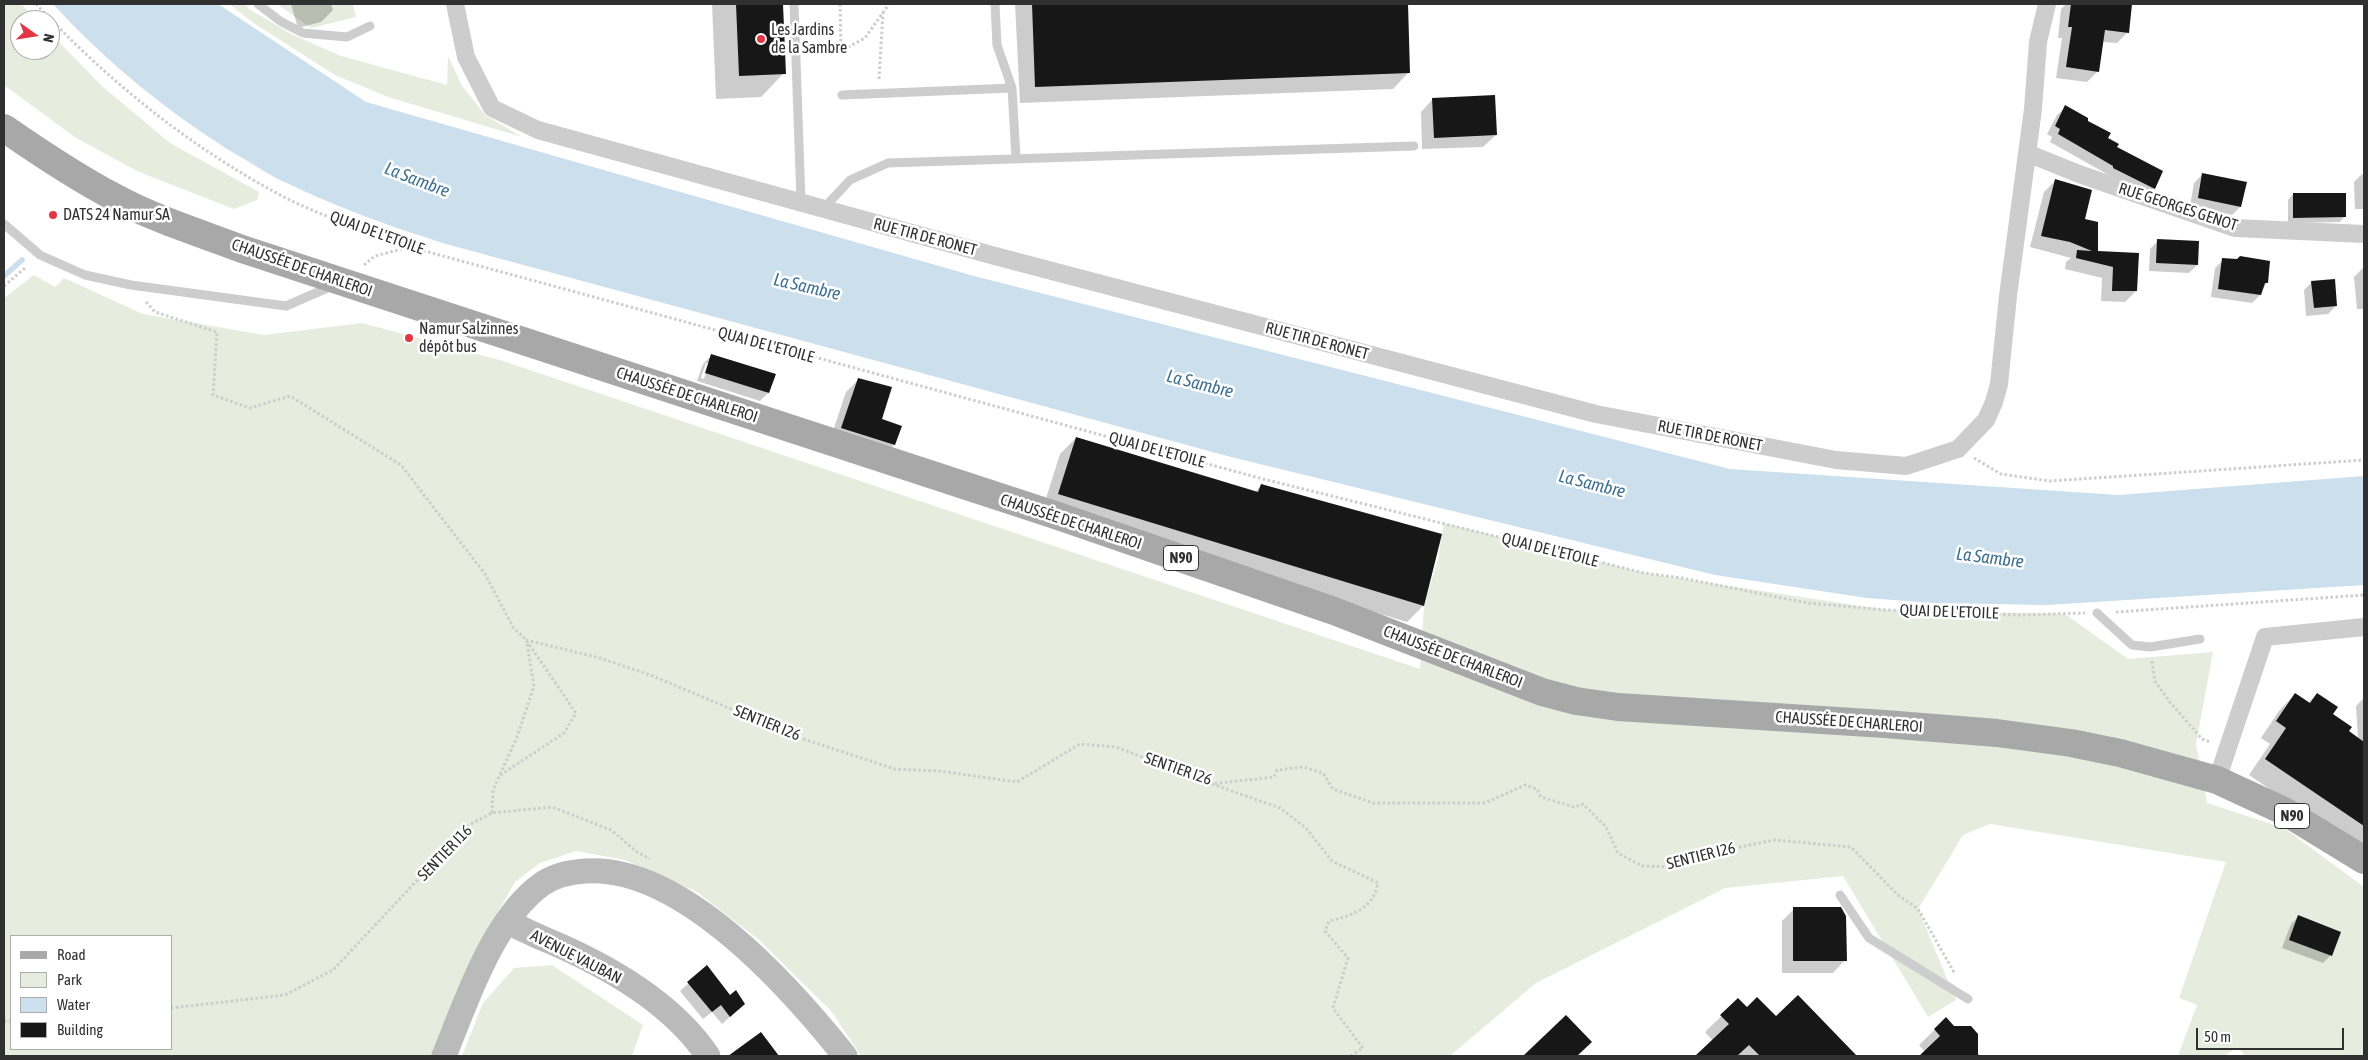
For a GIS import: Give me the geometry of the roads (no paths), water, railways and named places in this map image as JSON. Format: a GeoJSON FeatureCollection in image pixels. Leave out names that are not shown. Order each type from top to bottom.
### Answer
{"type":"FeatureCollection","features":[{"type":"Feature","properties":{"kind":"main road","name":"CHAUSSÉE DE CHARLEROI"},"geometry":{"type":"LineString","coordinates":[[4,128],[52,161],[116,198],[233,245],[1055,515],[1334,611],[1542,692],[1576,701],[1618,707],[1885,724],[2033,737],[2120,753],[2217,780],[2292,816],[2364,860]]}},
{"type":"Feature","properties":{"kind":"main road"},"geometry":{"type":"LineString","coordinates":[[444,1056],[480,970],[508,921],[537,888],[552,878],[562,874],[591,870],[637,877],[672,894],[707,917],[746,948],[782,984],[844,1056]]}},
{"type":"Feature","properties":{"kind":"main road","name":"AVENUE VAUBAN"},"geometry":{"type":"LineString","coordinates":[[508,921],[532,936],[556,944],[612,972],[666,1009],[695,1037],[708,1056]]}},
{"type":"Feature","properties":{"kind":"street","name":"RUE TIR DE RONET"},"geometry":{"type":"LineString","coordinates":[[455,4],[466,57],[492,108],[538,130],[800,201],[823,209],[1596,414],[1836,460],[1906,466],[1958,448],[1986,420],[1999,384],[2033,109],[2038,42],[2047,4]]}},
{"type":"Feature","properties":{"kind":"street","name":"RUE GEORGES GENOT"},"geometry":{"type":"LineString","coordinates":[[2027,153],[2079,174],[2235,228],[2364,234]]}},
{"type":"Feature","properties":{"kind":"street"},"geometry":{"type":"LineString","coordinates":[[2217,780],[2265,637],[2364,627]]}},
{"type":"Feature","properties":{"kind":"lane"},"geometry":{"type":"LineString","coordinates":[[258,4],[280,21],[303,33],[347,37],[370,26]]}},
{"type":"Feature","properties":{"kind":"lane"},"geometry":{"type":"LineString","coordinates":[[794,4],[800,201]]}},
{"type":"Feature","properties":{"kind":"lane"},"geometry":{"type":"LineString","coordinates":[[995,4],[997,45],[1012,88],[1016,158]]}},
{"type":"Feature","properties":{"kind":"lane"},"geometry":{"type":"LineString","coordinates":[[842,95],[1012,88]]}},
{"type":"Feature","properties":{"kind":"lane"},"geometry":{"type":"LineString","coordinates":[[823,209],[850,180],[888,163],[1414,146]]}},
{"type":"Feature","properties":{"kind":"lane"},"geometry":{"type":"LineString","coordinates":[[4,224],[40,256],[85,275],[131,285],[286,306],[342,282]]}},
{"type":"Feature","properties":{"kind":"lane"},"geometry":{"type":"LineString","coordinates":[[2097,613],[2132,644],[2150,647],[2200,639]]}},
{"type":"Feature","properties":{"kind":"lane"},"geometry":{"type":"LineString","coordinates":[[1840,895],[1870,938],[1968,999]]}},
{"type":"Feature","properties":{"kind":"water","name":"La Sambre"},"geometry":{"type":"Polygon","coordinates":[[[53,4],[218,4],[366,102],[974,276],[1730,469],[2118,495],[2364,476],[2364,585],[2047,605],[1933,603],[1867,598],[1715,575],[1231,457],[446,244],[360,214],[276,178],[212,139],[140,86],[95,46],[53,4]]]}},
{"type":"Feature","properties":{"kind":"waterway"},"geometry":{"type":"LineString","coordinates":[[4,276],[22,260]]}},
{"type":"Feature","properties":{"kind":"place","name":"Les Jardins de la Sambre"},"geometry":{"type":"Point","coordinates":[761,39]}},
{"type":"Feature","properties":{"kind":"place","name":"DATS 24 Namur SA"},"geometry":{"type":"Point","coordinates":[53,215]}},
{"type":"Feature","properties":{"kind":"place","name":"Namur Salzinnes dépôt bus"},"geometry":{"type":"Point","coordinates":[409,338]}}]}
